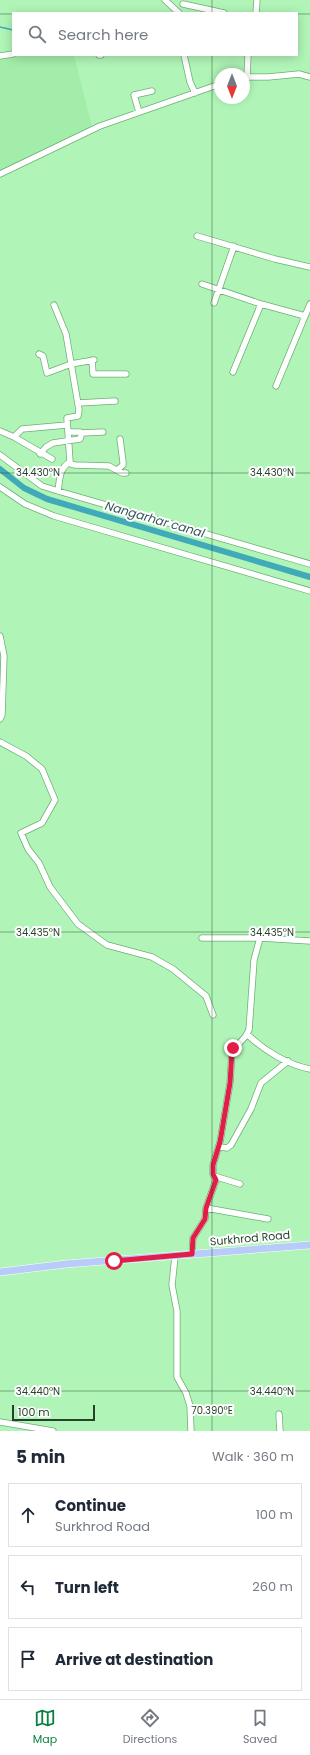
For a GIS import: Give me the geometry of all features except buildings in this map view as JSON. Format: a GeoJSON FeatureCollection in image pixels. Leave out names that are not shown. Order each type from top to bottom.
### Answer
{"type":"FeatureCollection","features":[{"type":"Feature","properties":{"kind":"main road","name":"Surkhrod Road"},"geometry":{"type":"LineString","coordinates":[[0,1272],[66,1264],[310,1245]]}},
{"type":"Feature","properties":{"kind":"street"},"geometry":{"type":"LineString","coordinates":[[165,0],[178,12]]}},
{"type":"Feature","properties":{"kind":"street"},"geometry":{"type":"LineString","coordinates":[[256,12],[257,0]]}},
{"type":"Feature","properties":{"kind":"street"},"geometry":{"type":"LineString","coordinates":[[183,4],[219,12]]}},
{"type":"Feature","properties":{"kind":"street"},"geometry":{"type":"LineString","coordinates":[[0,56],[12,54]]}},
{"type":"Feature","properties":{"kind":"street"},"geometry":{"type":"LineString","coordinates":[[184,56],[190,82],[195,93]]}},
{"type":"Feature","properties":{"kind":"street"},"geometry":{"type":"LineString","coordinates":[[246,68],[248,56]]}},
{"type":"Feature","properties":{"kind":"street"},"geometry":{"type":"LineString","coordinates":[[250,77],[299,74],[310,76]]}},
{"type":"Feature","properties":{"kind":"street"},"geometry":{"type":"LineString","coordinates":[[0,174],[100,126],[214,86]]}},
{"type":"Feature","properties":{"kind":"street"},"geometry":{"type":"LineString","coordinates":[[139,112],[134,95],[152,90]]}},
{"type":"Feature","properties":{"kind":"street"},"geometry":{"type":"LineString","coordinates":[[197,236],[275,259],[310,267]]}},
{"type":"Feature","properties":{"kind":"street"},"geometry":{"type":"LineString","coordinates":[[214,303],[234,246]]}},
{"type":"Feature","properties":{"kind":"street"},"geometry":{"type":"LineString","coordinates":[[202,284],[262,304],[305,316]]}},
{"type":"Feature","properties":{"kind":"street"},"geometry":{"type":"LineString","coordinates":[[233,372],[262,304]]}},
{"type":"Feature","properties":{"kind":"street"},"geometry":{"type":"LineString","coordinates":[[276,386],[310,304]]}},
{"type":"Feature","properties":{"kind":"street"},"geometry":{"type":"LineString","coordinates":[[54,305],[66,334],[79,410],[78,416],[67,418],[70,462]]}},
{"type":"Feature","properties":{"kind":"street"},"geometry":{"type":"LineString","coordinates":[[39,354],[43,356],[47,373],[71,364],[93,360],[93,374],[126,374]]}},
{"type":"Feature","properties":{"kind":"street"},"geometry":{"type":"LineString","coordinates":[[78,403],[114,401]]}},
{"type":"Feature","properties":{"kind":"street"},"geometry":{"type":"LineString","coordinates":[[14,437],[22,429],[67,426]]}},
{"type":"Feature","properties":{"kind":"street"},"geometry":{"type":"LineString","coordinates":[[0,432],[14,437],[40,454],[52,459]]}},
{"type":"Feature","properties":{"kind":"street"},"geometry":{"type":"LineString","coordinates":[[68,432],[103,432]]}},
{"type":"Feature","properties":{"kind":"street"},"geometry":{"type":"LineString","coordinates":[[40,454],[46,447],[53,443],[69,442],[80,439],[82,433]]}},
{"type":"Feature","properties":{"kind":"street"},"geometry":{"type":"LineString","coordinates":[[117,470],[123,465],[120,438]]}},
{"type":"Feature","properties":{"kind":"street"},"geometry":{"type":"LineString","coordinates":[[0,455],[42,486],[310,564]]}},
{"type":"Feature","properties":{"kind":"street"},"geometry":{"type":"LineString","coordinates":[[70,462],[71,464],[75,465],[109,466],[126,473]]}},
{"type":"Feature","properties":{"kind":"street"},"geometry":{"type":"LineString","coordinates":[[58,491],[61,469],[64,465],[70,462]]}},
{"type":"Feature","properties":{"kind":"street"},"geometry":{"type":"LineString","coordinates":[[0,487],[25,504],[54,516],[310,591]]}},
{"type":"Feature","properties":{"kind":"street"},"geometry":{"type":"LineString","coordinates":[[0,636],[4,656],[2,715],[0,719]]}},
{"type":"Feature","properties":{"kind":"street"},"geometry":{"type":"LineString","coordinates":[[0,742],[26,756],[42,770],[55,800],[42,823],[21,832],[28,849],[39,863],[50,887],[78,924],[107,945],[152,957],[173,969],[206,996],[213,1015]]}},
{"type":"Feature","properties":{"kind":"street"},"geometry":{"type":"LineString","coordinates":[[202,938],[260,938],[310,941]]}},
{"type":"Feature","properties":{"kind":"street"},"geometry":{"type":"LineString","coordinates":[[192,1254],[193,1238],[205,1219],[206,1208],[215,1183],[213,1165],[220,1147],[230,1083],[232,1051],[247,1034],[250,1018],[254,960],[260,938]]}},
{"type":"Feature","properties":{"kind":"street"},"geometry":{"type":"LineString","coordinates":[[247,1034],[257,1044],[288,1061],[310,1068]]}},
{"type":"Feature","properties":{"kind":"street"},"geometry":{"type":"LineString","coordinates":[[220,1147],[227,1148],[231,1146],[250,1109],[261,1083],[288,1061]]}},
{"type":"Feature","properties":{"kind":"street"},"geometry":{"type":"LineString","coordinates":[[214,1176],[240,1184]]}},
{"type":"Feature","properties":{"kind":"street"},"geometry":{"type":"LineString","coordinates":[[206,1208],[268,1219]]}},
{"type":"Feature","properties":{"kind":"street"},"geometry":{"type":"LineString","coordinates":[[175,1256],[172,1285],[177,1311],[177,1377],[186,1393],[190,1406],[191,1431]]}},
{"type":"Feature","properties":{"kind":"street"},"geometry":{"type":"LineString","coordinates":[[279,1414],[280,1431]]}},
{"type":"Feature","properties":{"kind":"street"},"geometry":{"type":"LineString","coordinates":[[0,1422],[53,1431]]}},
{"type":"Feature","properties":{"kind":"shaded area"},"geometry":{"type":"Polygon","coordinates":[[[12,51],[12,56],[74,56],[93,131],[0,176],[0,53],[12,51]]]}},
{"type":"Feature","properties":{"kind":"waterway"},"geometry":{"type":"LineString","coordinates":[[0,27],[12,30]]}},
{"type":"Feature","properties":{"kind":"waterway","name":"Nangarhar canal"},"geometry":{"type":"LineString","coordinates":[[0,469],[24,488],[47,499],[310,577]]}},
{"type":"Feature","properties":{"kind":"route"},"geometry":{"type":"LineString","coordinates":[[114,1261],[192,1254],[193,1238],[205,1219],[206,1208],[216,1180],[213,1174],[213,1165],[220,1147],[230,1083],[233,1048]]}}]}
